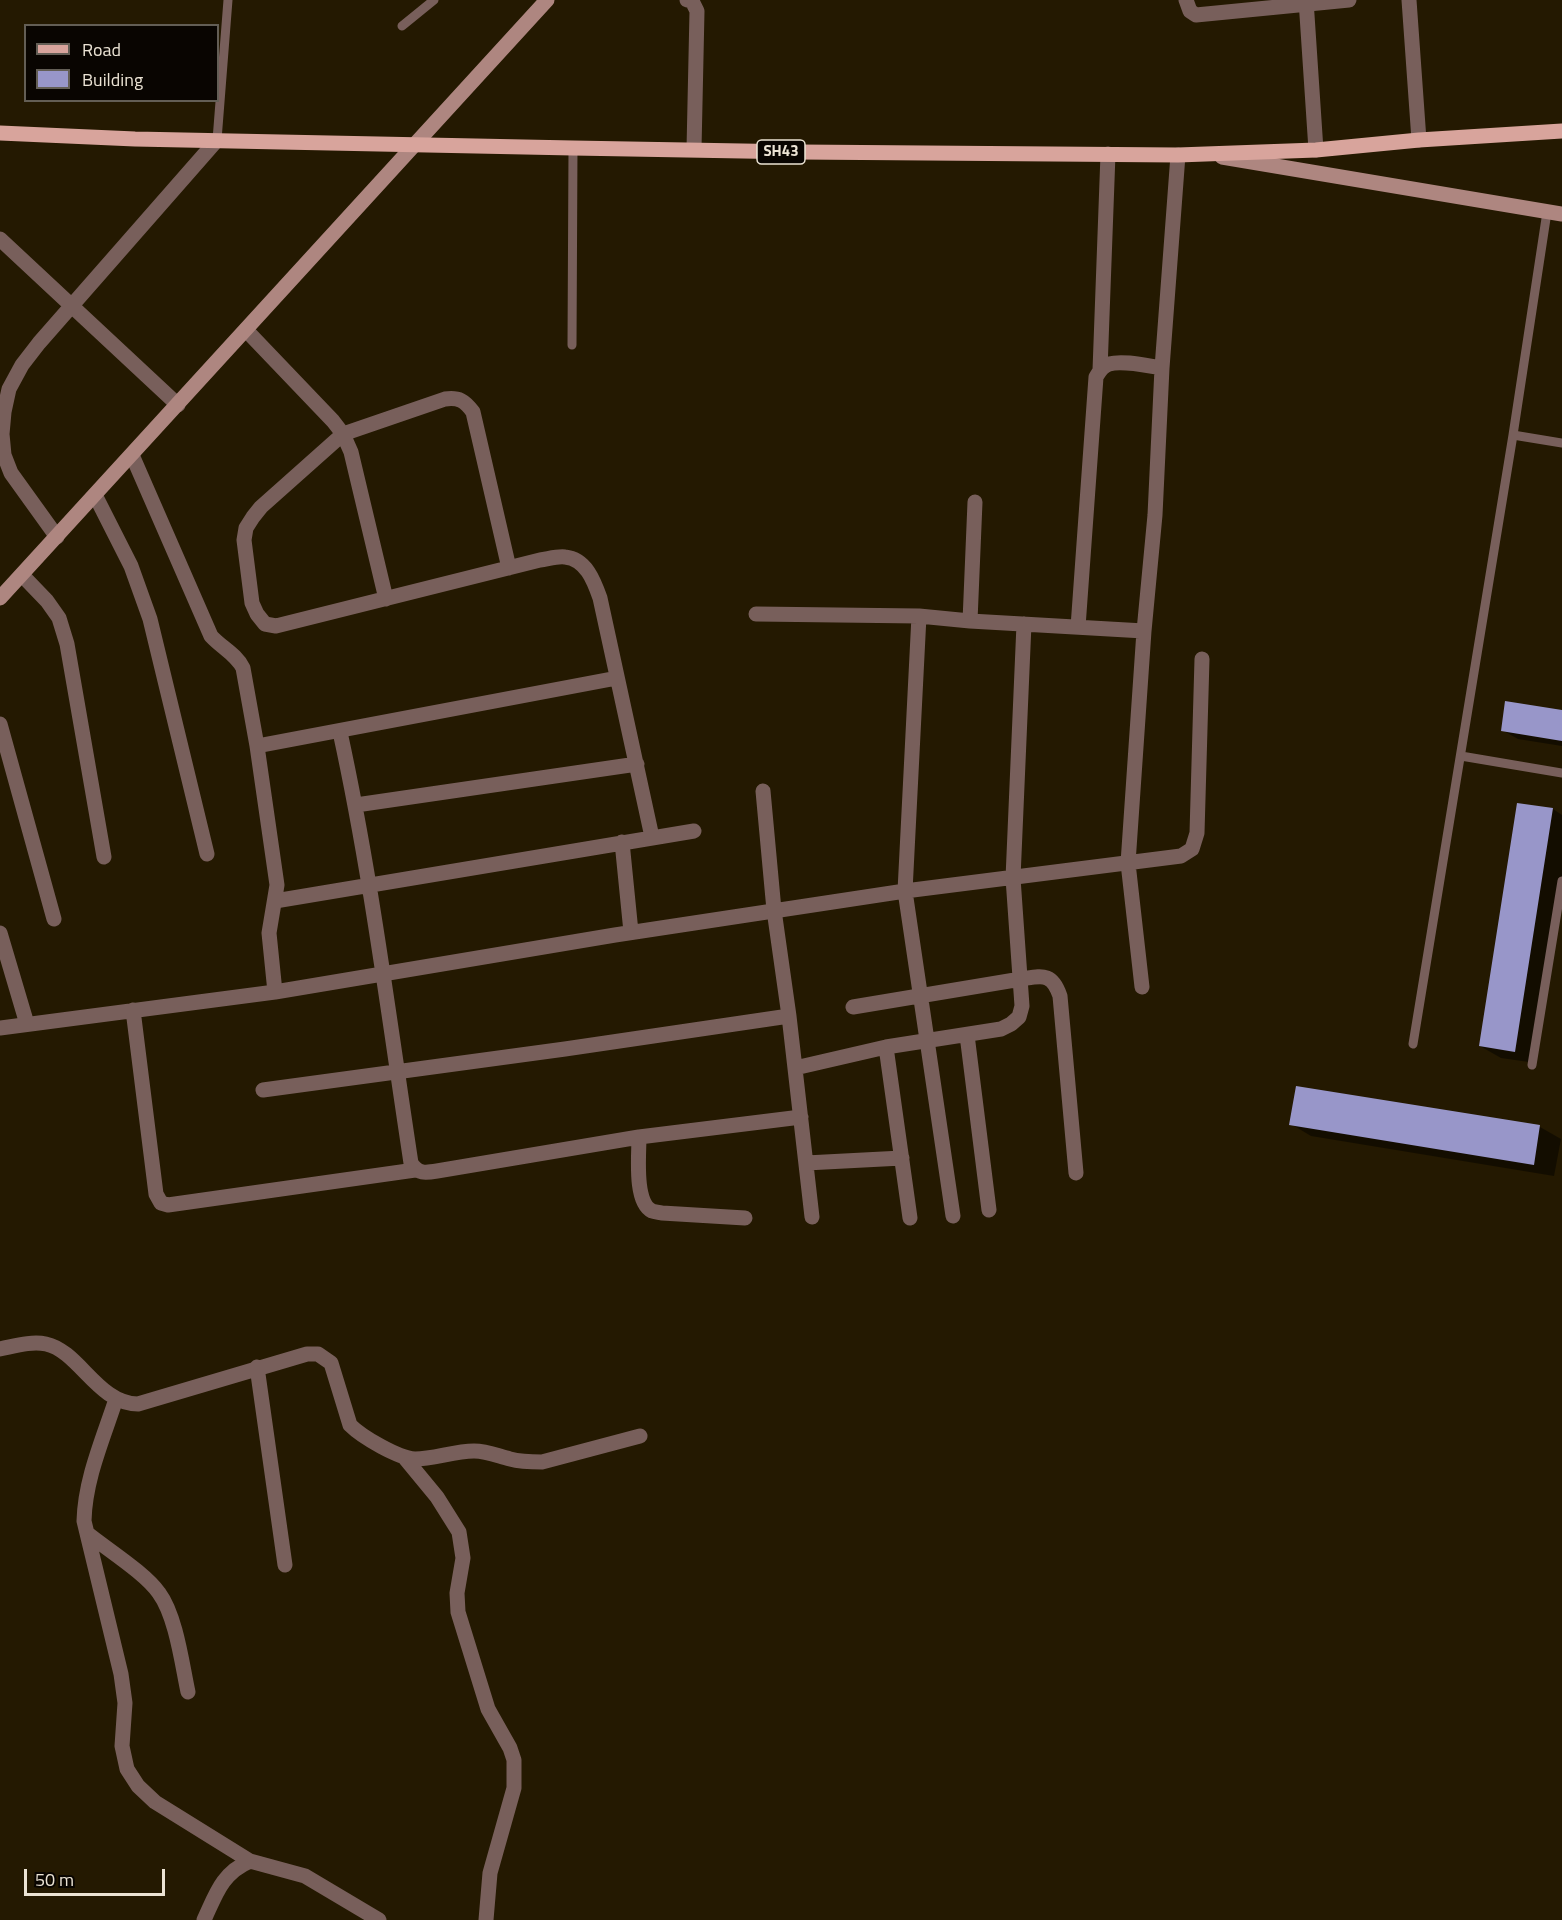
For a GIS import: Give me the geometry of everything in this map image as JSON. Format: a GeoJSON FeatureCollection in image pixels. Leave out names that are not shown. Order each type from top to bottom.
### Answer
{"type":"FeatureCollection","features":[{"type":"Feature","properties":{"kind":"main road","name":"SH43"},"geometry":{"type":"LineString","coordinates":[[0,133],[135,139],[573,148],[846,153],[1178,155],[1316,150],[1419,140],[1562,131]]}},
{"type":"Feature","properties":{"kind":"street"},"geometry":{"type":"LineString","coordinates":[[0,598],[548,0]]}},
{"type":"Feature","properties":{"kind":"street"},"geometry":{"type":"LineString","coordinates":[[687,0],[692,1],[697,11],[694,149]]}},
{"type":"Feature","properties":{"kind":"street"},"geometry":{"type":"LineString","coordinates":[[1186,0],[1190,11],[1196,15],[1306,2],[1349,0]]}},
{"type":"Feature","properties":{"kind":"street"},"geometry":{"type":"LineString","coordinates":[[1409,0],[1419,140]]}},
{"type":"Feature","properties":{"kind":"street"},"geometry":{"type":"LineString","coordinates":[[1306,2],[1316,150]]}},
{"type":"Feature","properties":{"kind":"street"},"geometry":{"type":"LineString","coordinates":[[57,537],[11,473],[4,455],[2,434],[9,389],[22,365],[217,140]]}},
{"type":"Feature","properties":{"kind":"street"},"geometry":{"type":"LineString","coordinates":[[1100,370],[1108,154]]}},
{"type":"Feature","properties":{"kind":"street"},"geometry":{"type":"LineString","coordinates":[[1206,154],[1555,213]]}},
{"type":"Feature","properties":{"kind":"street"},"geometry":{"type":"LineString","coordinates":[[1142,987],[1128,863],[1144,631],[1155,515],[1162,368],[1178,155]]}},
{"type":"Feature","properties":{"kind":"street"},"geometry":{"type":"LineString","coordinates":[[0,239],[178,405]]}},
{"type":"Feature","properties":{"kind":"street"},"geometry":{"type":"LineString","coordinates":[[246,330],[343,434],[351,452],[386,599]]}},
{"type":"Feature","properties":{"kind":"street"},"geometry":{"type":"LineString","coordinates":[[1078,627],[1096,377],[1100,370],[1109,364],[1162,368]]}},
{"type":"Feature","properties":{"kind":"street"},"geometry":{"type":"LineString","coordinates":[[509,568],[473,412],[466,403],[456,398],[445,399],[343,434],[261,507],[246,528],[244,540],[252,603],[265,624],[276,626],[386,599],[509,568],[540,560],[565,557],[580,563],[592,577],[600,598],[652,837]]}},
{"type":"Feature","properties":{"kind":"street"},"geometry":{"type":"LineString","coordinates":[[132,455],[211,636],[239,659],[243,668],[276,878],[275,901],[269,933],[275,992]]}},
{"type":"Feature","properties":{"kind":"street"},"geometry":{"type":"LineString","coordinates":[[96,495],[131,566],[150,619],[207,854]]}},
{"type":"Feature","properties":{"kind":"street"},"geometry":{"type":"LineString","coordinates":[[970,621],[975,502]]}},
{"type":"Feature","properties":{"kind":"street"},"geometry":{"type":"LineString","coordinates":[[22,574],[59,618],[67,644],[104,857]]}},
{"type":"Feature","properties":{"kind":"street"},"geometry":{"type":"LineString","coordinates":[[756,614],[919,616],[1144,631]]}},
{"type":"Feature","properties":{"kind":"street"},"geometry":{"type":"LineString","coordinates":[[919,616],[905,891],[953,1216]]}},
{"type":"Feature","properties":{"kind":"street"},"geometry":{"type":"LineString","coordinates":[[795,1068],[886,1047],[1001,1029],[1019,1017],[1022,1006],[1021,979],[1013,878],[1024,624]]}},
{"type":"Feature","properties":{"kind":"street"},"geometry":{"type":"LineString","coordinates":[[0,1028],[275,992],[774,910],[1181,856],[1192,849],[1197,833],[1202,659]]}},
{"type":"Feature","properties":{"kind":"street"},"geometry":{"type":"LineString","coordinates":[[257,746],[617,678]]}},
{"type":"Feature","properties":{"kind":"street"},"geometry":{"type":"LineString","coordinates":[[0,723],[54,919]]}},
{"type":"Feature","properties":{"kind":"street"},"geometry":{"type":"LineString","coordinates":[[340,732],[370,885],[411,1163],[415,1170]]}},
{"type":"Feature","properties":{"kind":"street"},"geometry":{"type":"LineString","coordinates":[[356,805],[637,764]]}},
{"type":"Feature","properties":{"kind":"street"},"geometry":{"type":"LineString","coordinates":[[763,791],[774,910],[789,1016],[812,1217]]}},
{"type":"Feature","properties":{"kind":"street"},"geometry":{"type":"LineString","coordinates":[[275,901],[694,831]]}},
{"type":"Feature","properties":{"kind":"street"},"geometry":{"type":"LineString","coordinates":[[621,842],[631,933]]}},
{"type":"Feature","properties":{"kind":"street"},"geometry":{"type":"LineString","coordinates":[[0,933],[27,1023]]}},
{"type":"Feature","properties":{"kind":"street"},"geometry":{"type":"LineString","coordinates":[[853,1007],[1021,979],[1042,976],[1050,978],[1060,996],[1076,1173]]}},
{"type":"Feature","properties":{"kind":"street"},"geometry":{"type":"LineString","coordinates":[[132,1010],[156,1194],[161,1203],[168,1205],[415,1170],[423,1173],[639,1137],[801,1117]]}},
{"type":"Feature","properties":{"kind":"street"},"geometry":{"type":"LineString","coordinates":[[263,1090],[576,1048],[789,1016]]}},
{"type":"Feature","properties":{"kind":"street"},"geometry":{"type":"LineString","coordinates":[[967,1035],[989,1210]]}},
{"type":"Feature","properties":{"kind":"street"},"geometry":{"type":"LineString","coordinates":[[886,1047],[910,1218]]}},
{"type":"Feature","properties":{"kind":"street"},"geometry":{"type":"LineString","coordinates":[[639,1137],[640,1189],[644,1203],[651,1211],[745,1218]]}},
{"type":"Feature","properties":{"kind":"street"},"geometry":{"type":"LineString","coordinates":[[806,1163],[902,1158]]}},
{"type":"Feature","properties":{"kind":"street"},"geometry":{"type":"LineString","coordinates":[[0,1348],[28,1343],[45,1344],[58,1348],[116,1399],[127,1404],[138,1404],[257,1367],[308,1354],[318,1354],[331,1363],[350,1425],[404,1457],[414,1459],[474,1451],[527,1462],[542,1462],[640,1436]]}},
{"type":"Feature","properties":{"kind":"street"},"geometry":{"type":"LineString","coordinates":[[257,1367],[285,1565]]}},
{"type":"Feature","properties":{"kind":"street"},"geometry":{"type":"LineString","coordinates":[[116,1399],[84,1500],[84,1521],[121,1674],[125,1703],[122,1746],[127,1769],[138,1786],[155,1802],[243,1864],[305,1876],[380,1920]]}},
{"type":"Feature","properties":{"kind":"street"},"geometry":{"type":"LineString","coordinates":[[404,1457],[437,1497],[459,1532],[463,1558],[458,1612],[488,1709],[510,1748],[514,1760],[514,1788],[490,1873],[486,1920]]}},
{"type":"Feature","properties":{"kind":"street"},"geometry":{"type":"LineString","coordinates":[[87,1533],[145,1578],[161,1595],[170,1612],[189,1692]]}},
{"type":"Feature","properties":{"kind":"street"},"geometry":{"type":"LineString","coordinates":[[204,1920],[227,1876],[243,1864]]}},
{"type":"Feature","properties":{"kind":"lane"},"geometry":{"type":"LineString","coordinates":[[217,140],[228,0]]}},
{"type":"Feature","properties":{"kind":"lane"},"geometry":{"type":"LineString","coordinates":[[402,26],[434,0]]}},
{"type":"Feature","properties":{"kind":"lane"},"geometry":{"type":"LineString","coordinates":[[572,345],[573,148]]}},
{"type":"Feature","properties":{"kind":"lane"},"geometry":{"type":"LineString","coordinates":[[1413,1044],[1513,435],[1555,213]]}},
{"type":"Feature","properties":{"kind":"lane"},"geometry":{"type":"LineString","coordinates":[[1513,435],[1562,443]]}},
{"type":"Feature","properties":{"kind":"lane"},"geometry":{"type":"LineString","coordinates":[[1461,756],[1562,773]]}},
{"type":"Feature","properties":{"kind":"lane"},"geometry":{"type":"LineString","coordinates":[[1532,1065],[1562,881]]}},
{"type":"Feature","properties":{"kind":"building"},"geometry":{"type":"Polygon","coordinates":[[[1505,701],[1562,710],[1562,741],[1501,731],[1505,701]]]}},
{"type":"Feature","properties":{"kind":"building"},"geometry":{"type":"Polygon","coordinates":[[[1517,803],[1553,808],[1515,1052],[1479,1046],[1517,803]]]}},
{"type":"Feature","properties":{"kind":"building"},"geometry":{"type":"Polygon","coordinates":[[[1296,1086],[1540,1125],[1534,1165],[1289,1125],[1296,1086]]]}}]}
